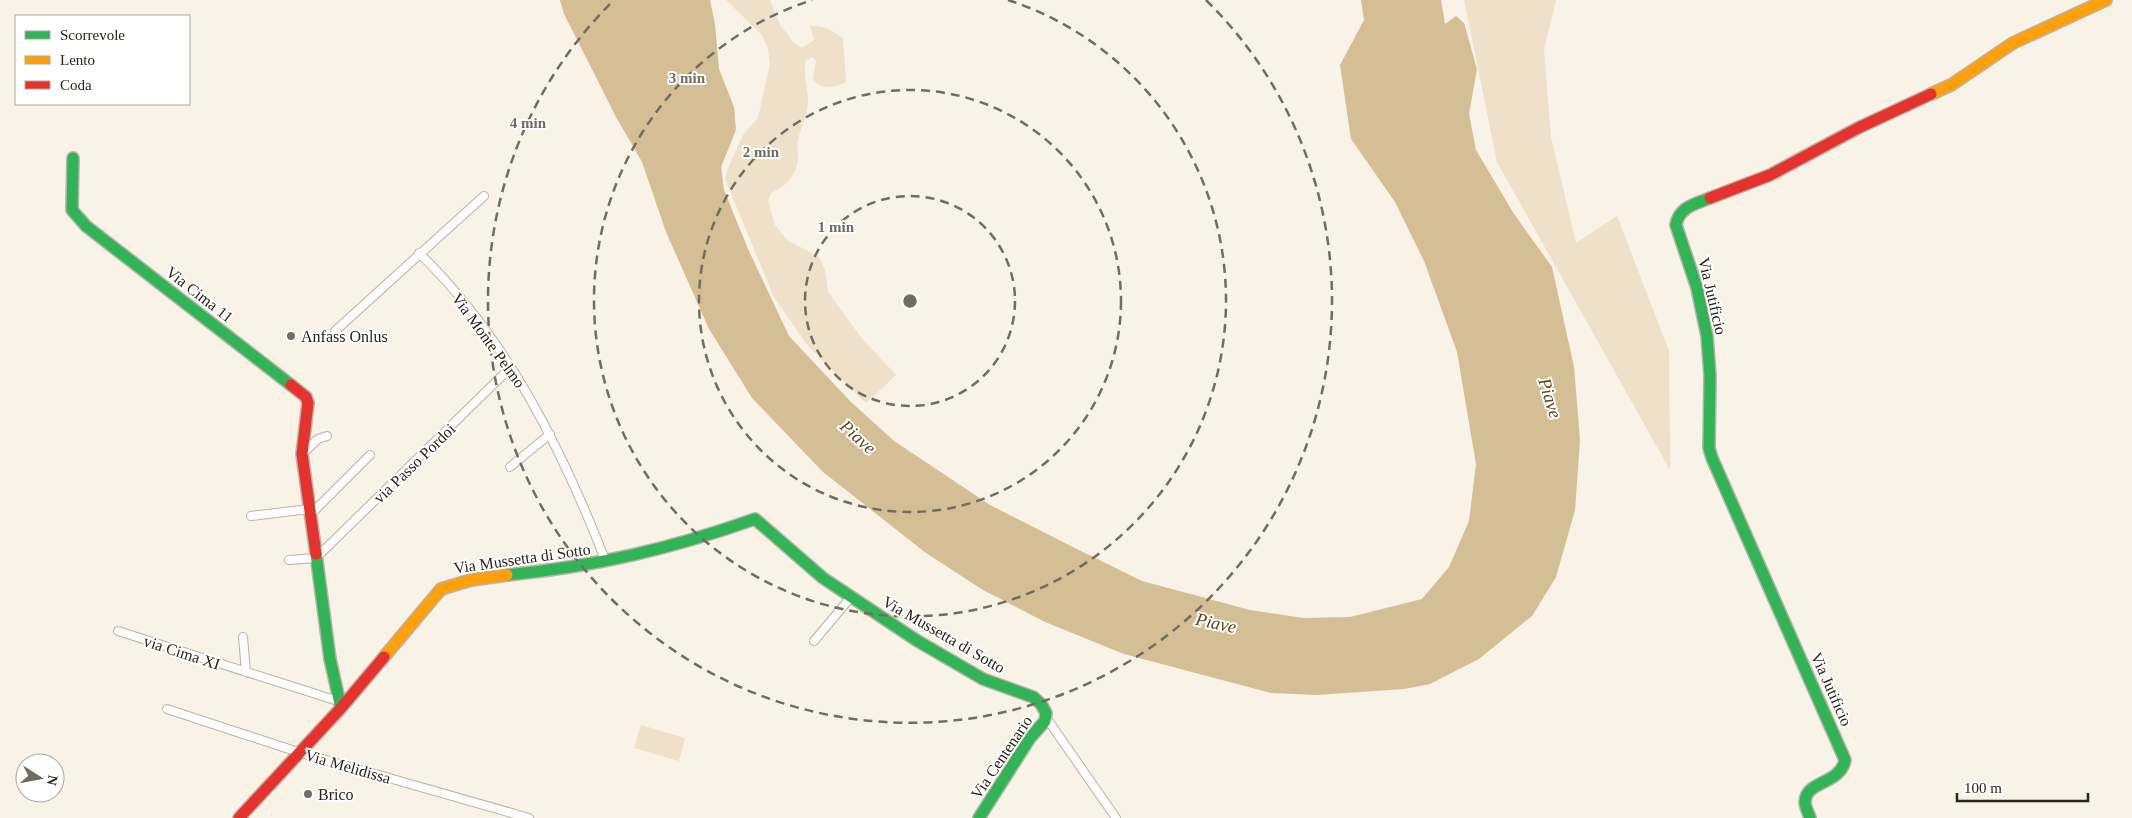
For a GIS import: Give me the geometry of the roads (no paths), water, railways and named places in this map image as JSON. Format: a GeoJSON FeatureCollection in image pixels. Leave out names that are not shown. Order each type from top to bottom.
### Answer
{"type":"FeatureCollection","features":[{"type":"Feature","properties":{"kind":"street","name":"Via Jutificio"},"geometry":{"type":"LineString","coordinates":[[1810,818],[1805,802],[1810,790],[1840,775],[1844,768],[1845,760],[1712,458],[1709,448],[1710,382],[1706,337],[1695,281],[1676,226],[1676,218],[1679,212],[1687,206],[1770,175],[1809,156],[1858,128],[1951,85],[2013,43],[2106,0]]}},
{"type":"Feature","properties":{"kind":"street","name":"Via Cima 11"},"geometry":{"type":"LineString","coordinates":[[72,158],[72,210],[86,226],[306,397],[308,403],[302,454],[339,704]]}},
{"type":"Feature","properties":{"kind":"street"},"geometry":{"type":"LineString","coordinates":[[338,334],[335,331],[484,196]]}},
{"type":"Feature","properties":{"kind":"street","name":"Via Monte Pelmo"},"geometry":{"type":"LineString","coordinates":[[419,253],[449,286],[511,367],[550,434],[585,507],[606,562]]}},
{"type":"Feature","properties":{"kind":"street","name":"via Passo Pordoi"},"geometry":{"type":"LineString","coordinates":[[316,558],[511,367]]}},
{"type":"Feature","properties":{"kind":"street"},"geometry":{"type":"LineString","coordinates":[[510,466],[550,434]]}},
{"type":"Feature","properties":{"kind":"street"},"geometry":{"type":"LineString","coordinates":[[302,454],[318,439],[327,436]]}},
{"type":"Feature","properties":{"kind":"street"},"geometry":{"type":"LineString","coordinates":[[251,516],[310,512],[370,454]]}},
{"type":"Feature","properties":{"kind":"street","name":"Via Mussetta di Sotto"},"geometry":{"type":"LineString","coordinates":[[239,818],[441,589],[449,585],[578,568],[606,562],[673,547],[755,519],[800,560],[851,598],[916,640],[983,679],[1033,697],[1041,704],[1046,717]]}},
{"type":"Feature","properties":{"kind":"street"},"geometry":{"type":"LineString","coordinates":[[289,560],[316,558]]}},
{"type":"Feature","properties":{"kind":"street"},"geometry":{"type":"LineString","coordinates":[[814,641],[851,598]]}},
{"type":"Feature","properties":{"kind":"street","name":"via Cima XI"},"geometry":{"type":"LineString","coordinates":[[118,631],[339,704]]}},
{"type":"Feature","properties":{"kind":"street","name":"via Cima XI"},"geometry":{"type":"LineString","coordinates":[[243,637],[246,672]]}},
{"type":"Feature","properties":{"kind":"street","name":"Via Melidissa"},"geometry":{"type":"LineString","coordinates":[[167,709],[298,752],[529,818]]}},
{"type":"Feature","properties":{"kind":"street"},"geometry":{"type":"LineString","coordinates":[[1046,717],[1116,818]]}},
{"type":"Feature","properties":{"kind":"street","name":"Via Centenario"},"geometry":{"type":"LineString","coordinates":[[979,818],[1030,738],[1046,717]]}},
{"type":"Feature","properties":{"kind":"water","name":"Piave"},"geometry":{"type":"Polygon","coordinates":[[[560,0],[710,0],[715,24],[719,69],[734,107],[736,130],[721,167],[724,190],[748,249],[789,336],[850,401],[894,441],[990,505],[1142,581],[1250,610],[1303,618],[1350,617],[1422,599],[1449,567],[1469,521],[1476,464],[1457,352],[1424,261],[1395,202],[1351,139],[1340,65],[1364,20],[1361,0],[1441,0],[1445,24],[1456,16],[1464,23],[1477,69],[1469,114],[1476,150],[1514,214],[1552,267],[1574,367],[1580,440],[1575,510],[1556,577],[1532,616],[1479,659],[1430,684],[1404,689],[1317,695],[1271,693],[1124,654],[1045,622],[983,590],[926,553],[823,472],[752,398],[709,329],[666,232],[642,162],[616,117],[564,14],[560,0]]]}},
{"type":"Feature","properties":{"kind":"place","name":"Anfass Onlus"},"geometry":{"type":"Point","coordinates":[291,336]}},
{"type":"Feature","properties":{"kind":"place","name":"Brico"},"geometry":{"type":"Point","coordinates":[308,794]}}]}
